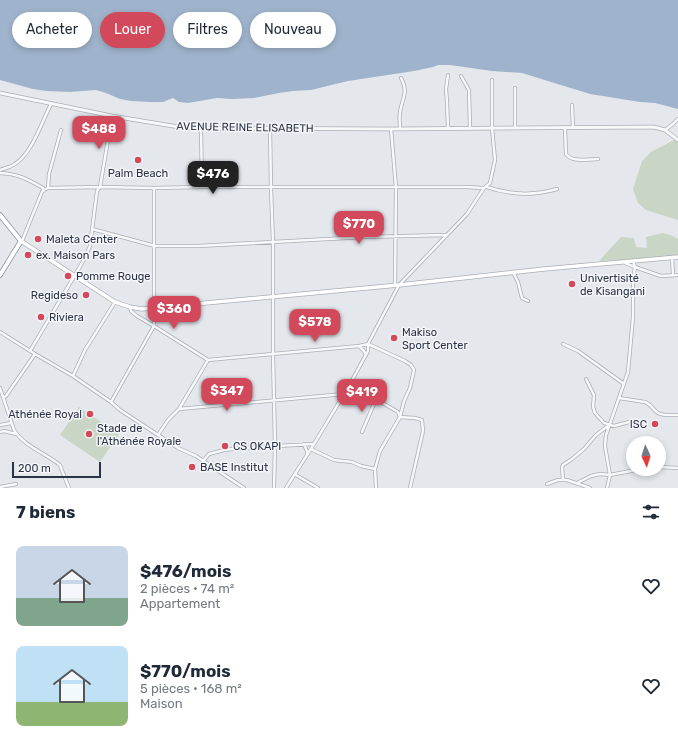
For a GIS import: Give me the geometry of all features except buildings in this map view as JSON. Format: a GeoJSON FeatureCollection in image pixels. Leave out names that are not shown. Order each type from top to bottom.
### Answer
{"type":"FeatureCollection","features":[{"type":"Feature","properties":{"kind":"highway"},"geometry":{"type":"LineString","coordinates":[[0,215],[21,241],[0,275]]}},
{"type":"Feature","properties":{"kind":"main road"},"geometry":{"type":"LineString","coordinates":[[21,241],[116,302],[142,309],[397,285],[633,260],[678,257]]}},
{"type":"Feature","properties":{"kind":"street"},"geometry":{"type":"LineString","coordinates":[[448,75],[446,89],[448,128]]}},
{"type":"Feature","properties":{"kind":"street"},"geometry":{"type":"LineString","coordinates":[[461,76],[469,90],[470,128]]}},
{"type":"Feature","properties":{"kind":"street"},"geometry":{"type":"LineString","coordinates":[[400,128],[400,112],[404,99],[405,85],[401,78]]}},
{"type":"Feature","properties":{"kind":"street"},"geometry":{"type":"LineString","coordinates":[[286,488],[296,474],[366,355],[368,351],[368,344],[397,285],[467,214],[490,183],[495,160],[492,128],[492,80]]}},
{"type":"Feature","properties":{"kind":"street"},"geometry":{"type":"LineString","coordinates":[[515,88],[515,128]]}},
{"type":"Feature","properties":{"kind":"street","name":"AVENUE REINE ELISABETH"},"geometry":{"type":"LineString","coordinates":[[0,94],[112,116],[180,127],[391,129],[654,127],[665,130]]}},
{"type":"Feature","properties":{"kind":"street"},"geometry":{"type":"LineString","coordinates":[[0,171],[14,165],[24,156],[29,149],[50,104]]}},
{"type":"Feature","properties":{"kind":"street"},"geometry":{"type":"LineString","coordinates":[[572,105],[573,128]]}},
{"type":"Feature","properties":{"kind":"street"},"geometry":{"type":"LineString","coordinates":[[30,350],[85,258],[90,246],[97,191],[100,187],[112,116]]}},
{"type":"Feature","properties":{"kind":"street"},"geometry":{"type":"LineString","coordinates":[[678,120],[665,130],[678,140]]}},
{"type":"Feature","properties":{"kind":"street"},"geometry":{"type":"LineString","coordinates":[[201,128],[202,187]]}},
{"type":"Feature","properties":{"kind":"street"},"geometry":{"type":"LineString","coordinates":[[270,128],[275,446],[274,488]]}},
{"type":"Feature","properties":{"kind":"street"},"geometry":{"type":"LineString","coordinates":[[566,128],[566,154],[568,157],[575,159],[598,158]]}},
{"type":"Feature","properties":{"kind":"street"},"geometry":{"type":"LineString","coordinates":[[391,129],[396,188],[395,236],[397,285]]}},
{"type":"Feature","properties":{"kind":"street"},"geometry":{"type":"LineString","coordinates":[[48,188],[49,174],[61,130]]}},
{"type":"Feature","properties":{"kind":"street"},"geometry":{"type":"LineString","coordinates":[[0,171],[22,176],[44,190]]}},
{"type":"Feature","properties":{"kind":"street"},"geometry":{"type":"LineString","coordinates":[[21,241],[44,190],[48,188],[486,187],[498,191],[525,194],[557,189]]}},
{"type":"Feature","properties":{"kind":"street"},"geometry":{"type":"LineString","coordinates":[[111,402],[154,326],[154,188]]}},
{"type":"Feature","properties":{"kind":"street"},"geometry":{"type":"LineString","coordinates":[[92,229],[155,246],[205,246],[395,236],[446,235]]}},
{"type":"Feature","properties":{"kind":"street"},"geometry":{"type":"LineString","coordinates":[[672,257],[673,274]]}},
{"type":"Feature","properties":{"kind":"street"},"geometry":{"type":"LineString","coordinates":[[607,488],[610,474],[605,446],[606,435],[628,372],[630,356],[633,317],[633,278],[635,267],[633,260]]}},
{"type":"Feature","properties":{"kind":"street"},"geometry":{"type":"LineString","coordinates":[[622,262],[661,276],[678,274]]}},
{"type":"Feature","properties":{"kind":"street"},"geometry":{"type":"LineString","coordinates":[[513,272],[518,282],[522,298],[528,301]]}},
{"type":"Feature","properties":{"kind":"street"},"geometry":{"type":"LineString","coordinates":[[73,376],[85,350],[116,302]]}},
{"type":"Feature","properties":{"kind":"street"},"geometry":{"type":"LineString","coordinates":[[130,307],[131,311],[137,316],[208,360],[368,344],[405,361],[413,367],[414,372],[400,417],[380,451],[375,469],[376,488]]}},
{"type":"Feature","properties":{"kind":"street"},"geometry":{"type":"LineString","coordinates":[[0,332],[73,376],[158,435],[178,448],[203,460],[244,488]]}},
{"type":"Feature","properties":{"kind":"street"},"geometry":{"type":"LineString","coordinates":[[563,344],[578,351],[624,384]]}},
{"type":"Feature","properties":{"kind":"street"},"geometry":{"type":"LineString","coordinates":[[359,346],[364,350],[366,355]]}},
{"type":"Feature","properties":{"kind":"street"},"geometry":{"type":"LineString","coordinates":[[3,398],[6,396],[35,354]]}},
{"type":"Feature","properties":{"kind":"street"},"geometry":{"type":"LineString","coordinates":[[158,435],[168,420],[179,408],[208,360]]}},
{"type":"Feature","properties":{"kind":"street"},"geometry":{"type":"LineString","coordinates":[[586,379],[594,395],[593,407],[595,413],[604,423],[614,426],[629,422]]}},
{"type":"Feature","properties":{"kind":"street"},"geometry":{"type":"LineString","coordinates":[[350,384],[398,412],[400,417]]}},
{"type":"Feature","properties":{"kind":"street"},"geometry":{"type":"LineString","coordinates":[[0,390],[16,434]]}},
{"type":"Feature","properties":{"kind":"street"},"geometry":{"type":"LineString","coordinates":[[179,408],[344,394]]}},
{"type":"Feature","properties":{"kind":"street"},"geometry":{"type":"LineString","coordinates":[[332,396],[338,403]]}},
{"type":"Feature","properties":{"kind":"street"},"geometry":{"type":"LineString","coordinates":[[619,398],[649,403],[657,413],[678,415]]}},
{"type":"Feature","properties":{"kind":"street"},"geometry":{"type":"LineString","coordinates":[[362,432],[376,399]]}},
{"type":"Feature","properties":{"kind":"street"},"geometry":{"type":"LineString","coordinates":[[400,417],[422,420],[423,431],[410,488]]}},
{"type":"Feature","properties":{"kind":"street"},"geometry":{"type":"LineString","coordinates":[[0,425],[11,423]]}},
{"type":"Feature","properties":{"kind":"street"},"geometry":{"type":"LineString","coordinates":[[562,480],[563,465],[584,449],[596,435],[610,425]]}},
{"type":"Feature","properties":{"kind":"street"},"geometry":{"type":"LineString","coordinates":[[0,432],[16,434],[60,465],[69,488]]}},
{"type":"Feature","properties":{"kind":"street"},"geometry":{"type":"LineString","coordinates":[[304,444],[308,454]]}},
{"type":"Feature","properties":{"kind":"street"},"geometry":{"type":"LineString","coordinates":[[203,460],[210,454],[224,450],[314,444]]}},
{"type":"Feature","properties":{"kind":"street"},"geometry":{"type":"LineString","coordinates":[[311,449],[334,460],[352,462],[361,466],[375,469]]}},
{"type":"Feature","properties":{"kind":"street"},"geometry":{"type":"LineString","coordinates":[[666,467],[678,468]]}},
{"type":"Feature","properties":{"kind":"street"},"geometry":{"type":"LineString","coordinates":[[577,483],[591,476],[626,471]]}},
{"type":"Feature","properties":{"kind":"street"},"geometry":{"type":"LineString","coordinates":[[296,474],[318,488]]}},
{"type":"Feature","properties":{"kind":"street"},"geometry":{"type":"LineString","coordinates":[[547,484],[567,480],[590,488]]}},
{"type":"Feature","properties":{"kind":"street"},"geometry":{"type":"LineString","coordinates":[[0,487],[16,484]]}},
{"type":"Feature","properties":{"kind":"green space"},"geometry":{"type":"Polygon","coordinates":[[[676,139],[678,141],[678,220],[646,210],[638,203],[633,189],[642,161],[651,152],[676,139]]]}},
{"type":"Feature","properties":{"kind":"green space"},"geometry":{"type":"Polygon","coordinates":[[[663,233],[678,239],[678,257],[599,261],[621,237],[634,238],[636,247],[647,248],[646,237],[663,233]]]}},
{"type":"Feature","properties":{"kind":"green space","name":"Stade de l'Athénée Royale"},"geometry":{"type":"Polygon","coordinates":[[[79,407],[119,434],[100,462],[60,435],[79,407]]]}},
{"type":"Feature","properties":{"kind":"water"},"geometry":{"type":"Polygon","coordinates":[[[0,0],[678,0],[678,109],[655,103],[590,94],[522,73],[492,71],[450,65],[438,65],[414,71],[348,81],[311,90],[293,91],[254,98],[217,98],[188,103],[179,102],[173,98],[163,102],[131,101],[120,99],[96,90],[70,92],[46,91],[0,80],[0,0]]]}},
{"type":"Feature","properties":{"kind":"place","name":"Palm Beach"},"geometry":{"type":"Point","coordinates":[138,160]}},
{"type":"Feature","properties":{"kind":"place","name":"Maleta Center"},"geometry":{"type":"Point","coordinates":[38,239]}},
{"type":"Feature","properties":{"kind":"place","name":"ex. Maison Pars"},"geometry":{"type":"Point","coordinates":[28,255]}},
{"type":"Feature","properties":{"kind":"place","name":"Pomme Rouge"},"geometry":{"type":"Point","coordinates":[68,276]}},
{"type":"Feature","properties":{"kind":"place","name":"Univertisité de Kisangani"},"geometry":{"type":"Point","coordinates":[572,284]}},
{"type":"Feature","properties":{"kind":"place","name":"Regideso"},"geometry":{"type":"Point","coordinates":[86,295]}},
{"type":"Feature","properties":{"kind":"place","name":"Riviera"},"geometry":{"type":"Point","coordinates":[41,317]}},
{"type":"Feature","properties":{"kind":"place","name":"Makiso Sport Center"},"geometry":{"type":"Point","coordinates":[394,338]}},
{"type":"Feature","properties":{"kind":"place","name":"Athénée Royal"},"geometry":{"type":"Point","coordinates":[90,414]}},
{"type":"Feature","properties":{"kind":"place","name":"ISC"},"geometry":{"type":"Point","coordinates":[655,424]}},
{"type":"Feature","properties":{"kind":"place","name":"Stade de l'Athénée Royale"},"geometry":{"type":"Point","coordinates":[89,434]}},
{"type":"Feature","properties":{"kind":"place","name":"CS OKAPI"},"geometry":{"type":"Point","coordinates":[225,446]}},
{"type":"Feature","properties":{"kind":"place","name":"BASE Institut"},"geometry":{"type":"Point","coordinates":[192,467]}}]}
